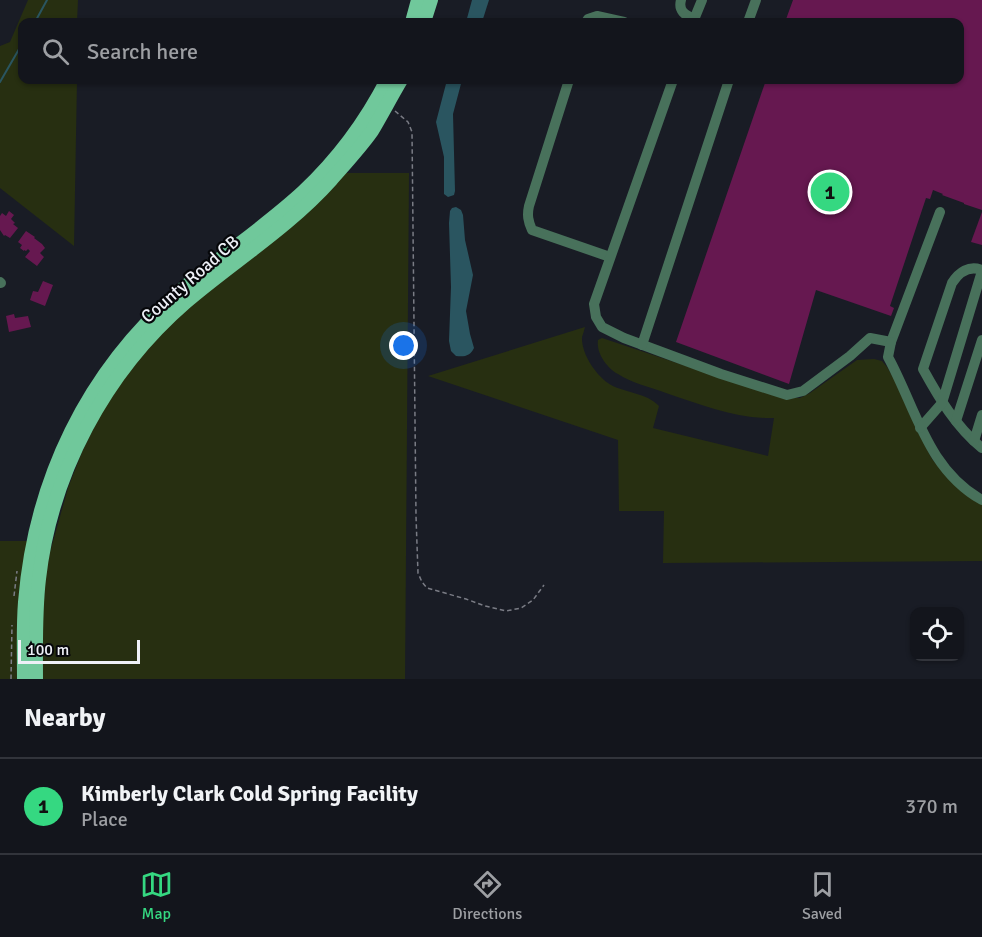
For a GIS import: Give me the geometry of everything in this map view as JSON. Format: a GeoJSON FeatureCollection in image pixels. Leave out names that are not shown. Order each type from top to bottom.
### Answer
{"type":"FeatureCollection","features":[{"type":"Feature","properties":{"kind":"main road"},"geometry":{"type":"LineString","coordinates":[[413,18],[418,0]]}},
{"type":"Feature","properties":{"kind":"main road"},"geometry":{"type":"LineString","coordinates":[[425,18],[431,0]]}},
{"type":"Feature","properties":{"kind":"main road","name":"County Road CB"},"geometry":{"type":"LineString","coordinates":[[24,679],[24,604],[31,553],[43,501],[56,464],[80,411],[115,358],[158,312],[179,292],[276,215],[318,177],[360,125],[385,84]]}},
{"type":"Feature","properties":{"kind":"main road","name":"County Road CB"},"geometry":{"type":"LineString","coordinates":[[36,679],[36,606],[48,528],[78,442],[110,386],[144,344],[184,303],[283,225],[331,180],[371,132],[398,84]]}},
{"type":"Feature","properties":{"kind":"lane"},"geometry":{"type":"LineString","coordinates":[[681,0],[680,8],[689,18]]}},
{"type":"Feature","properties":{"kind":"lane"},"geometry":{"type":"LineString","coordinates":[[695,18],[702,0]]}},
{"type":"Feature","properties":{"kind":"lane"},"geometry":{"type":"LineString","coordinates":[[749,18],[756,0]]}},
{"type":"Feature","properties":{"kind":"lane"},"geometry":{"type":"LineString","coordinates":[[591,18],[597,16],[606,18]]}},
{"type":"Feature","properties":{"kind":"lane"},"geometry":{"type":"LineString","coordinates":[[567,84],[527,213],[528,222],[532,230],[610,257]]}},
{"type":"Feature","properties":{"kind":"lane"},"geometry":{"type":"LineString","coordinates":[[671,84],[594,304],[596,317],[602,327],[642,345],[787,395],[803,391],[870,338],[891,342]]}},
{"type":"Feature","properties":{"kind":"lane"},"geometry":{"type":"LineString","coordinates":[[642,345],[728,84]]}},
{"type":"Feature","properties":{"kind":"lane"},"geometry":{"type":"LineString","coordinates":[[940,212],[891,342],[888,357],[935,456],[969,493],[982,500]]}},
{"type":"Feature","properties":{"kind":"lane"},"geometry":{"type":"LineString","coordinates":[[920,428],[942,403],[982,270],[977,268],[957,274],[952,283],[923,369],[942,403],[978,445]]}},
{"type":"Feature","properties":{"kind":"lane"},"geometry":{"type":"LineString","coordinates":[[956,421],[982,340]]}},
{"type":"Feature","properties":{"kind":"lane"},"geometry":{"type":"LineString","coordinates":[[978,445],[982,415]]}},
{"type":"Feature","properties":{"kind":"path"},"geometry":{"type":"LineString","coordinates":[[386,105],[408,122],[412,132],[418,573],[427,588],[506,611],[521,608],[533,600],[544,585]]}},
{"type":"Feature","properties":{"kind":"path"},"geometry":{"type":"LineString","coordinates":[[14,598],[17,570]]}},
{"type":"Feature","properties":{"kind":"path"},"geometry":{"type":"LineString","coordinates":[[11,679],[13,617]]}},
{"type":"Feature","properties":{"kind":"green space"},"geometry":{"type":"Polygon","coordinates":[[[28,0],[78,0],[77,18],[20,18],[28,0]]]}},
{"type":"Feature","properties":{"kind":"green space"},"geometry":{"type":"Polygon","coordinates":[[[18,23],[18,84],[77,84],[74,246],[0,188],[0,46],[10,42],[18,23]]]}},
{"type":"Feature","properties":{"kind":"green space"},"geometry":{"type":"Polygon","coordinates":[[[344,173],[409,173],[405,679],[43,679],[42,622],[50,552],[68,488],[103,409],[135,362],[181,312],[344,173]]]}},
{"type":"Feature","properties":{"kind":"green space"},"geometry":{"type":"Polygon","coordinates":[[[585,327],[582,337],[584,351],[600,377],[617,388],[649,398],[659,406],[653,428],[768,456],[774,418],[746,416],[719,410],[629,380],[606,364],[599,350],[598,340],[602,338],[776,396],[789,398],[800,398],[810,393],[857,360],[882,361],[895,381],[932,459],[949,479],[982,504],[982,561],[663,563],[664,511],[619,511],[618,440],[428,376],[585,327]]]}},
{"type":"Feature","properties":{"kind":"green space"},"geometry":{"type":"Polygon","coordinates":[[[0,541],[30,541],[20,679],[0,679],[0,541]]]}},
{"type":"Feature","properties":{"kind":"water"},"geometry":{"type":"Polygon","coordinates":[[[472,0],[489,0],[483,18],[467,18],[472,0]]]}},
{"type":"Feature","properties":{"kind":"water"},"geometry":{"type":"Polygon","coordinates":[[[446,84],[461,84],[453,114],[455,191],[454,195],[448,197],[444,194],[444,157],[436,122],[446,84]]]}},
{"type":"Feature","properties":{"kind":"water"},"geometry":{"type":"Polygon","coordinates":[[[456,207],[463,215],[465,240],[473,275],[466,311],[474,348],[469,354],[462,356],[456,356],[451,351],[449,341],[451,287],[449,223],[450,211],[456,207]]]}},
{"type":"Feature","properties":{"kind":"building"},"geometry":{"type":"Polygon","coordinates":[[[793,0],[982,0],[982,210],[933,190],[930,199],[926,198],[890,306],[894,308],[891,316],[816,290],[789,384],[676,342],[765,84],[964,84],[964,18],[786,18],[793,0]]]}},
{"type":"Feature","properties":{"kind":"building"},"geometry":{"type":"Polygon","coordinates":[[[9,211],[14,215],[11,219],[15,223],[13,224],[18,228],[10,238],[4,236],[0,230],[0,216],[2,213],[6,216],[9,211]]]}},
{"type":"Feature","properties":{"kind":"building"},"geometry":{"type":"Polygon","coordinates":[[[982,212],[982,245],[971,242],[982,212]]]}},
{"type":"Feature","properties":{"kind":"building"},"geometry":{"type":"Polygon","coordinates":[[[26,231],[45,248],[40,253],[44,257],[37,266],[25,257],[30,251],[20,248],[22,245],[18,242],[26,231]]]}},
{"type":"Feature","properties":{"kind":"building"},"geometry":{"type":"Polygon","coordinates":[[[43,281],[53,285],[45,306],[30,300],[33,291],[38,292],[43,281]]]}},
{"type":"Feature","properties":{"kind":"building"},"geometry":{"type":"Polygon","coordinates":[[[14,314],[15,318],[28,316],[31,327],[9,332],[6,316],[14,314]]]}},
{"type":"Feature","properties":{"kind":"waterway"},"geometry":{"type":"LineString","coordinates":[[37,18],[47,0]]}},
{"type":"Feature","properties":{"kind":"waterway"},"geometry":{"type":"LineString","coordinates":[[0,82],[18,51]]}},
{"type":"Feature","properties":{"kind":"place","name":"Kimberly Clark Cold Spring Facility"},"geometry":{"type":"Point","coordinates":[830,192]}}]}
